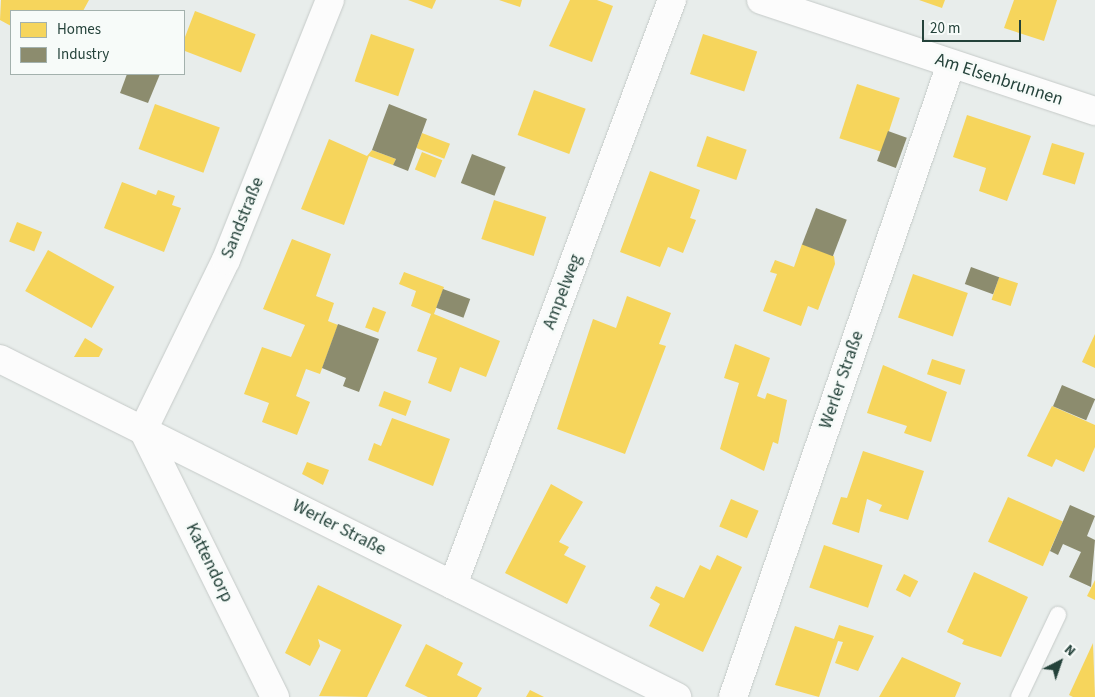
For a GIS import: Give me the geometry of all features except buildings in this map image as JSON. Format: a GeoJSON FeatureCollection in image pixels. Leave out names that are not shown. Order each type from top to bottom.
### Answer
{"type":"FeatureCollection","features":[{"type":"Feature","properties":{"kind":"street","name":"Sandstraße"},"geometry":{"type":"LineString","coordinates":[[142,430],[226,260],[330,0]]}},
{"type":"Feature","properties":{"kind":"street","name":"Ampelweg"},"geometry":{"type":"LineString","coordinates":[[453,584],[672,0]]}},
{"type":"Feature","properties":{"kind":"street","name":"Am Elsenbrunnen"},"geometry":{"type":"LineString","coordinates":[[761,0],[1095,111]]}},
{"type":"Feature","properties":{"kind":"street","name":"Werler Straße"},"geometry":{"type":"LineString","coordinates":[[732,697],[951,64]]}},
{"type":"Feature","properties":{"kind":"street","name":"Werler Straße"},"geometry":{"type":"LineString","coordinates":[[0,358],[677,697]]}},
{"type":"Feature","properties":{"kind":"street","name":"Kattendorp"},"geometry":{"type":"LineString","coordinates":[[142,430],[275,697]]}},
{"type":"Feature","properties":{"kind":"lane"},"geometry":{"type":"LineString","coordinates":[[1020,697],[1058,615]]}}]}
